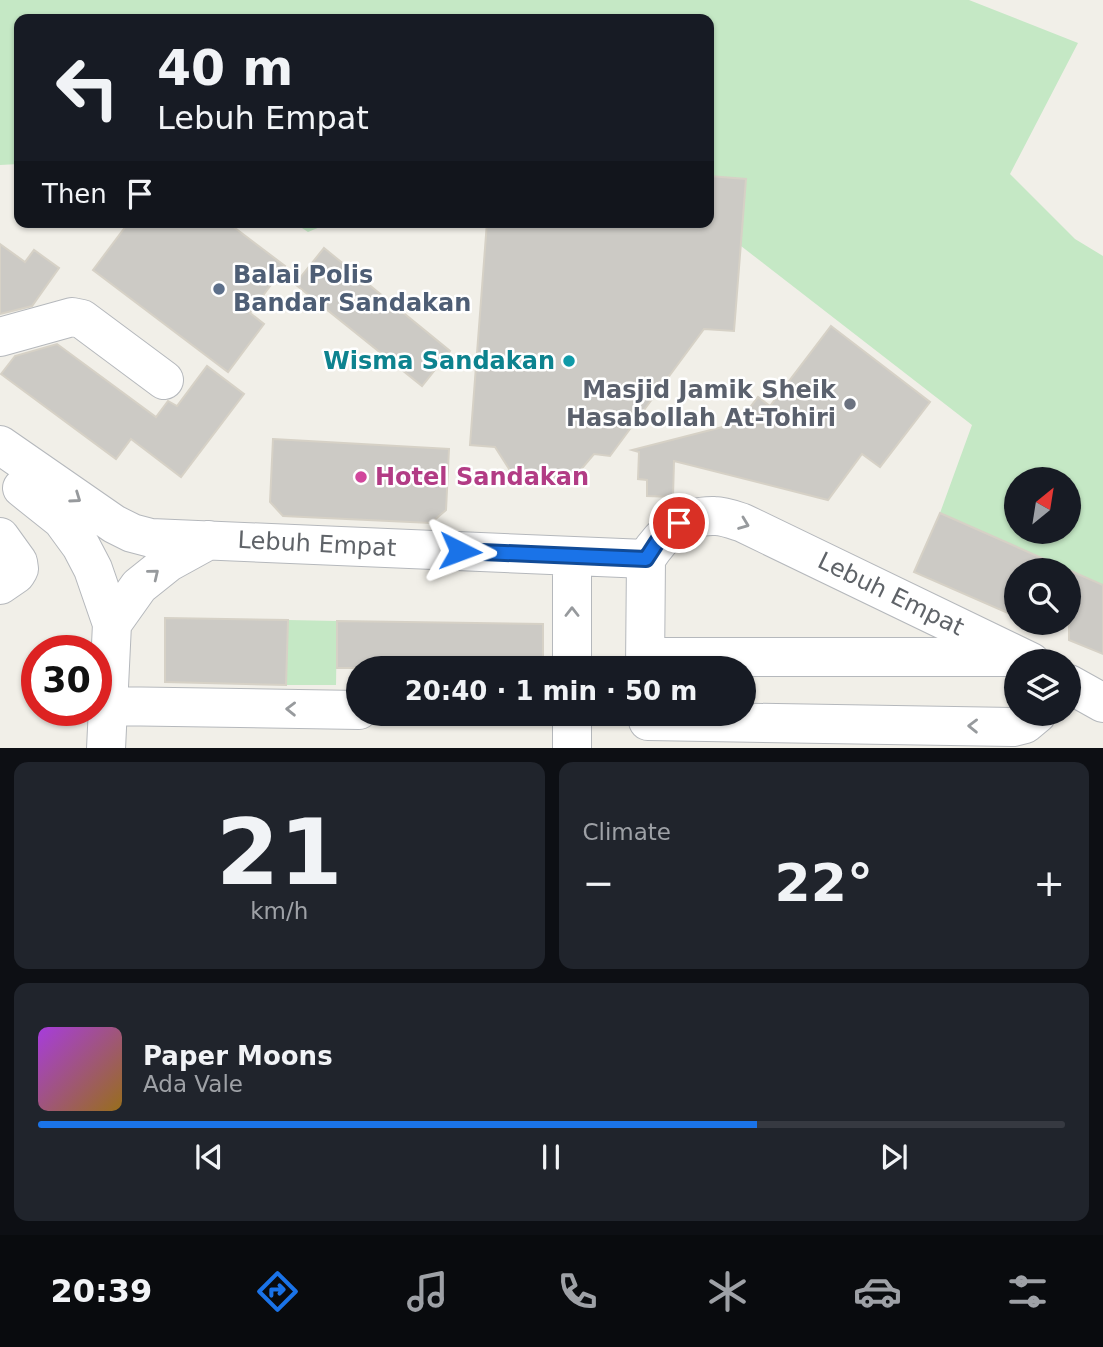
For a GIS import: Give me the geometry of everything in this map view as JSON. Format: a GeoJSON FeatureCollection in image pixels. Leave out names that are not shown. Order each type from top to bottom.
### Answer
{"type":"FeatureCollection","features":[{"type":"Feature","properties":{"kind":"street"},"geometry":{"type":"LineString","coordinates":[[0,337],[76,317],[164,380]]}},
{"type":"Feature","properties":{"kind":"street","name":"Lebuh Empat"},"geometry":{"type":"LineString","coordinates":[[0,445],[114,524],[150,538],[646,559],[659,539],[679,523],[698,517],[718,516],[743,523],[1006,649]]}},
{"type":"Feature","properties":{"kind":"street"},"geometry":{"type":"LineString","coordinates":[[0,471],[62,520],[75,537],[93,569],[112,624],[111,635]]}},
{"type":"Feature","properties":{"kind":"street"},"geometry":{"type":"LineString","coordinates":[[0,537],[18,562],[19,569],[0,585]]}},
{"type":"Feature","properties":{"kind":"street"},"geometry":{"type":"LineString","coordinates":[[112,624],[139,586],[169,562],[210,539]]}},
{"type":"Feature","properties":{"kind":"street"},"geometry":{"type":"LineString","coordinates":[[572,556],[572,656]]}},
{"type":"Feature","properties":{"kind":"street"},"geometry":{"type":"LineString","coordinates":[[645,656],[646,559]]}},
{"type":"Feature","properties":{"kind":"street"},"geometry":{"type":"LineString","coordinates":[[756,662],[1004,659]]}},
{"type":"Feature","properties":{"kind":"street"},"geometry":{"type":"LineString","coordinates":[[1081,691],[1103,703]]}},
{"type":"Feature","properties":{"kind":"street"},"geometry":{"type":"LineString","coordinates":[[112,706],[346,710]]}},
{"type":"Feature","properties":{"kind":"street"},"geometry":{"type":"LineString","coordinates":[[106,748],[107,726]]}},
{"type":"Feature","properties":{"kind":"street"},"geometry":{"type":"LineString","coordinates":[[572,726],[572,748]]}},
{"type":"Feature","properties":{"kind":"street"},"geometry":{"type":"LineString","coordinates":[[647,728],[1017,726]]}},
{"type":"Feature","properties":{"kind":"green space"},"geometry":{"type":"Polygon","coordinates":[[[0,0],[969,0],[1078,43],[1010,174],[1075,239],[1103,256],[1103,585],[1081,575],[1081,558],[1042,558],[1010,544],[1082,544],[1082,467],[1004,467],[1004,541],[940,513],[972,425],[741,246],[746,180],[714,177],[714,14],[14,14],[14,164],[0,165],[0,0]]]}},
{"type":"Feature","properties":{"kind":"green space"},"geometry":{"type":"Polygon","coordinates":[[[302,228],[318,228],[308,232],[302,228]]]}},
{"type":"Feature","properties":{"kind":"green space"},"geometry":{"type":"Polygon","coordinates":[[[288,620],[337,621],[336,685],[286,685],[288,620]]]}},
{"type":"Feature","properties":{"kind":"building"},"geometry":{"type":"Polygon","coordinates":[[[714,176],[746,179],[734,331],[704,329],[610,456],[594,454],[573,479],[513,475],[495,447],[470,445],[487,228],[714,228],[714,176]]]}},
{"type":"Feature","properties":{"kind":"building"},"geometry":{"type":"Polygon","coordinates":[[[124,228],[235,228],[285,266],[250,313],[264,324],[228,372],[93,270],[124,228]]]}},
{"type":"Feature","properties":{"kind":"building"},"geometry":{"type":"Polygon","coordinates":[[[0,244],[25,262],[34,250],[59,268],[32,306],[0,314],[0,244]]]}},
{"type":"Feature","properties":{"kind":"building"},"geometry":{"type":"Polygon","coordinates":[[[324,248],[450,351],[422,386],[295,284],[324,248]]]}},
{"type":"Feature","properties":{"kind":"building","name":"Masjid Jamik Sheik Hasabollah At-Tohiri"},"geometry":{"type":"Polygon","coordinates":[[[831,326],[930,402],[880,467],[862,454],[828,500],[674,461],[673,497],[647,496],[647,480],[638,479],[639,452],[632,450],[738,423],[758,397],[770,406],[831,326]]]}},
{"type":"Feature","properties":{"kind":"building"},"geometry":{"type":"Polygon","coordinates":[[[57,344],[156,417],[168,401],[177,406],[207,366],[244,394],[181,477],[131,439],[116,459],[1,374],[15,356],[57,344]]]}},
{"type":"Feature","properties":{"kind":"building"},"geometry":{"type":"Polygon","coordinates":[[[273,439],[449,449],[446,510],[431,523],[283,516],[270,502],[273,439]]]}},
{"type":"Feature","properties":{"kind":"building"},"geometry":{"type":"Polygon","coordinates":[[[940,513],[1004,541],[1004,544],[1010,544],[1042,558],[1004,558],[1004,611],[914,572],[940,513]]]}},
{"type":"Feature","properties":{"kind":"building"},"geometry":{"type":"Polygon","coordinates":[[[1081,575],[1103,585],[1103,654],[1069,640],[1069,635],[1081,635],[1081,575]]]}},
{"type":"Feature","properties":{"kind":"building"},"geometry":{"type":"Polygon","coordinates":[[[165,618],[288,620],[286,685],[165,682],[165,618]]]}},
{"type":"Feature","properties":{"kind":"building"},"geometry":{"type":"Polygon","coordinates":[[[337,621],[543,624],[543,656],[346,656],[346,668],[337,668],[337,621]]]}},
{"type":"Feature","properties":{"kind":"place","name":"Balai Polis Bandar Sandakan"},"geometry":{"type":"Point","coordinates":[219,289]}},
{"type":"Feature","properties":{"kind":"place","name":"Wisma Sandakan"},"geometry":{"type":"Point","coordinates":[569,361]}},
{"type":"Feature","properties":{"kind":"place","name":"Masjid Jamik Sheik Hasabollah At-Tohiri"},"geometry":{"type":"Point","coordinates":[850,404]}},
{"type":"Feature","properties":{"kind":"place","name":"Hotel Sandakan"},"geometry":{"type":"Point","coordinates":[361,477]}},
{"type":"Feature","properties":{"kind":"route"},"geometry":{"type":"LineString","coordinates":[[460,551],[646,559],[659,539],[679,523]]}}]}
